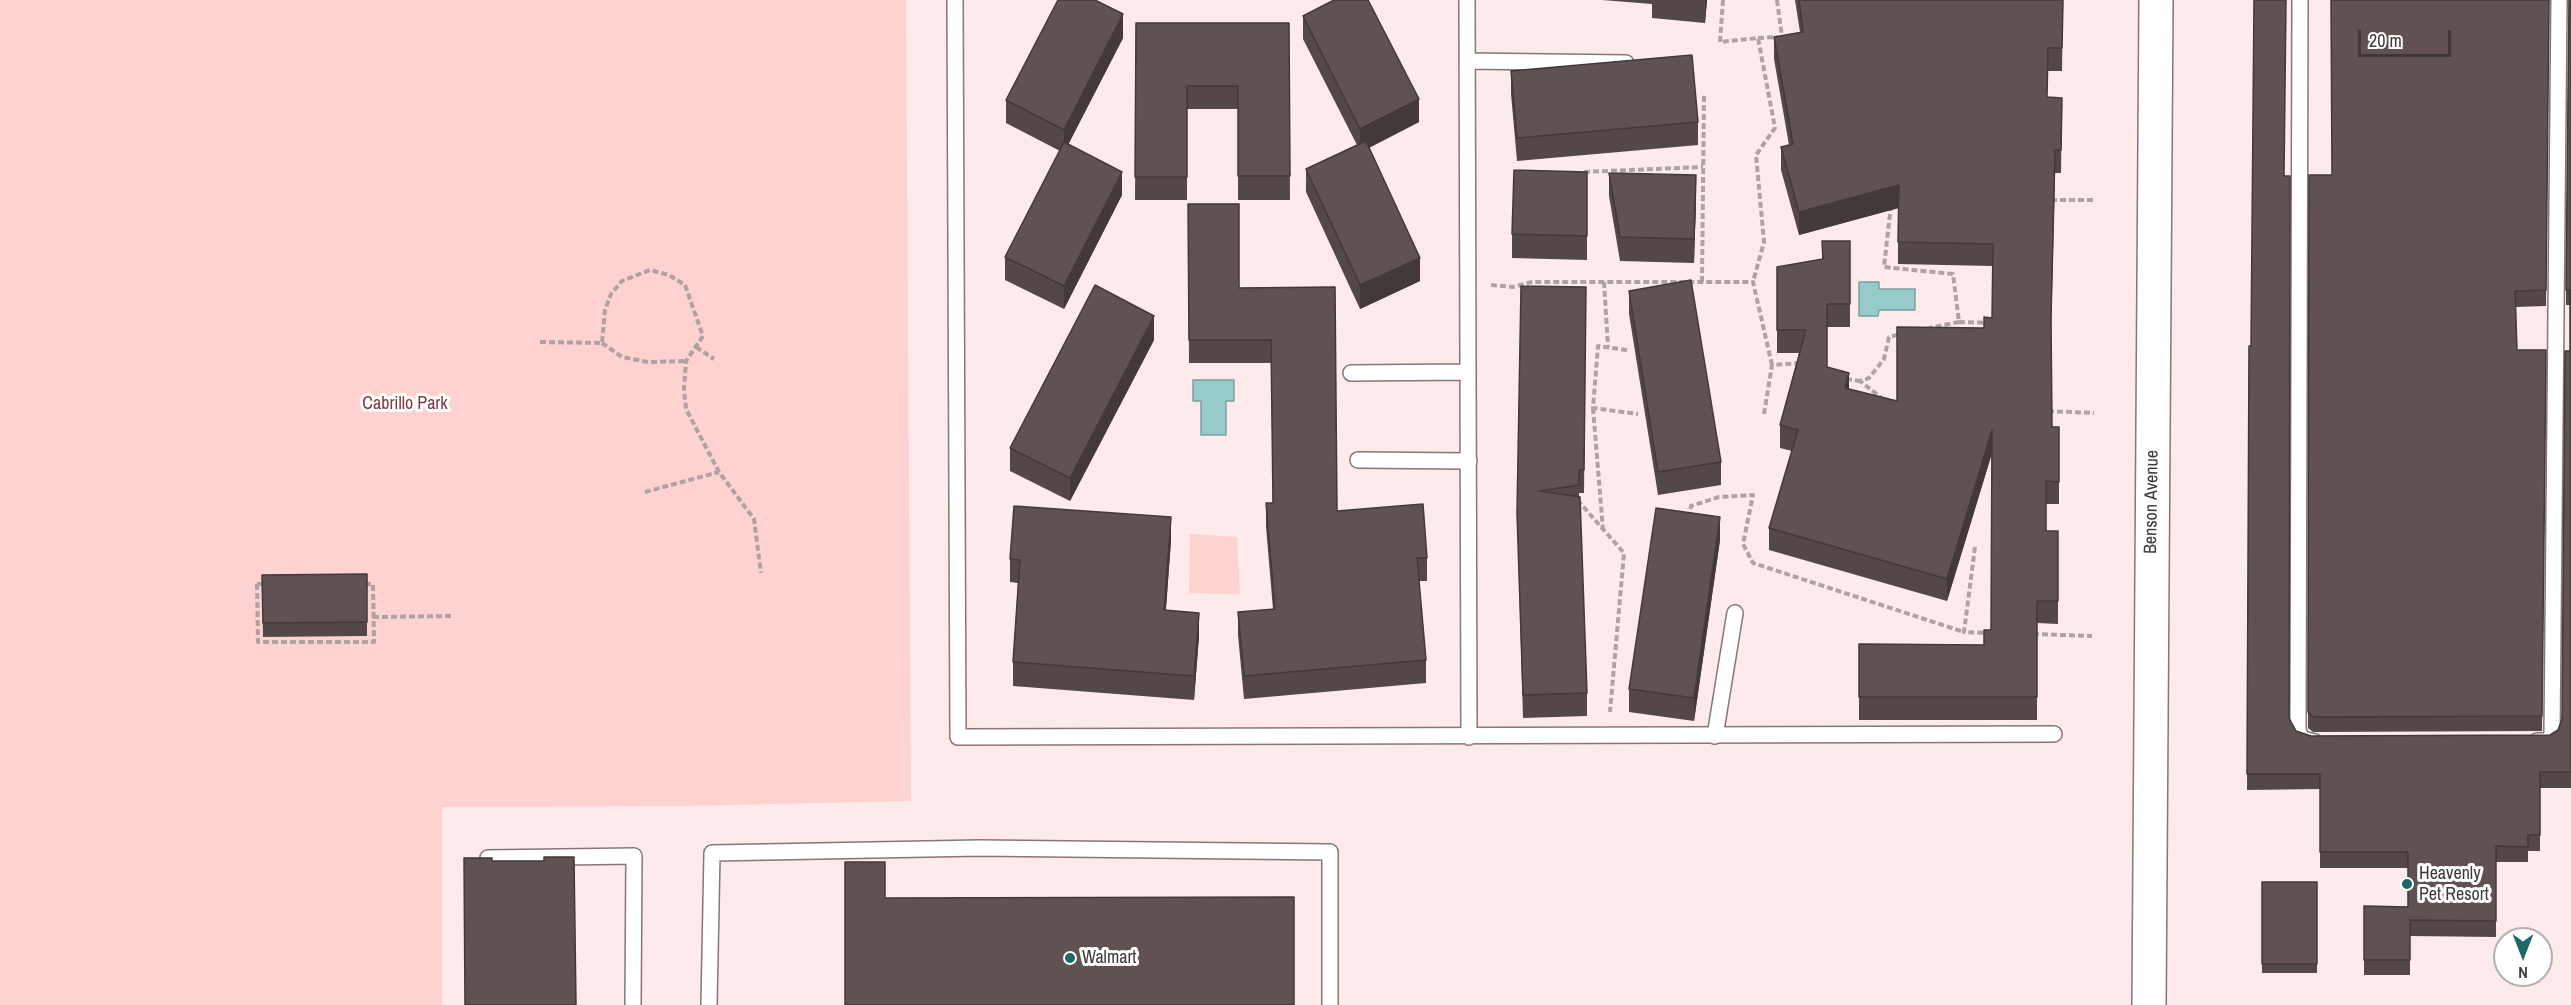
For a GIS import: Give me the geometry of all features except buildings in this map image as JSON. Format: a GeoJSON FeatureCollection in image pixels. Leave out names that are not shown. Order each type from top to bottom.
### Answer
{"type":"FeatureCollection","features":[{"type":"Feature","properties":{"kind":"main road","name":"Benson Avenue"},"geometry":{"type":"LineString","coordinates":[[2149,1005],[2156,0]]}},
{"type":"Feature","properties":{"kind":"lane"},"geometry":{"type":"LineString","coordinates":[[955,0],[958,737],[2054,734]]}},
{"type":"Feature","properties":{"kind":"lane"},"geometry":{"type":"LineString","coordinates":[[1467,0],[1469,737]]}},
{"type":"Feature","properties":{"kind":"lane"},"geometry":{"type":"LineString","coordinates":[[2300,0],[2298,730],[2302,739],[2311,742],[2334,742]]}},
{"type":"Feature","properties":{"kind":"lane"},"geometry":{"type":"LineString","coordinates":[[2525,741],[2548,741],[2552,734],[2559,0]]}},
{"type":"Feature","properties":{"kind":"lane"},"geometry":{"type":"LineString","coordinates":[[1467,61],[1638,63]]}},
{"type":"Feature","properties":{"kind":"lane"},"geometry":{"type":"LineString","coordinates":[[1352,373],[1467,372]]}},
{"type":"Feature","properties":{"kind":"lane"},"geometry":{"type":"LineString","coordinates":[[1358,460],[1469,462]]}},
{"type":"Feature","properties":{"kind":"lane"},"geometry":{"type":"LineString","coordinates":[[1715,736],[1735,613]]}},
{"type":"Feature","properties":{"kind":"lane"},"geometry":{"type":"LineString","coordinates":[[709,1005],[711,853],[980,848],[1330,852],[1330,1005]]}},
{"type":"Feature","properties":{"kind":"lane"},"geometry":{"type":"LineString","coordinates":[[488,858],[634,856],[633,1005]]}},
{"type":"Feature","properties":{"kind":"path"},"geometry":{"type":"LineString","coordinates":[[1723,0],[1720,42],[1792,36]]}},
{"type":"Feature","properties":{"kind":"path"},"geometry":{"type":"LineString","coordinates":[[1777,0],[1781,37]]}},
{"type":"Feature","properties":{"kind":"path"},"geometry":{"type":"LineString","coordinates":[[1758,38],[1774,128],[1756,155],[1764,242],[1753,282],[1772,365],[1764,414]]}},
{"type":"Feature","properties":{"kind":"path"},"geometry":{"type":"LineString","coordinates":[[1702,282],[1704,96]]}},
{"type":"Feature","properties":{"kind":"path"},"geometry":{"type":"LineString","coordinates":[[1577,172],[1703,167]]}},
{"type":"Feature","properties":{"kind":"path"},"geometry":{"type":"LineString","coordinates":[[2050,200],[2095,200]]}},
{"type":"Feature","properties":{"kind":"path"},"geometry":{"type":"LineString","coordinates":[[1891,201],[1884,267],[1953,274],[1959,322]]}},
{"type":"Feature","properties":{"kind":"path"},"geometry":{"type":"LineString","coordinates":[[602,343],[605,310],[610,294],[622,281],[650,270],[669,274],[685,285],[703,336],[686,361],[684,389],[686,409],[719,472],[754,519],[761,573]]}},
{"type":"Feature","properties":{"kind":"path"},"geometry":{"type":"LineString","coordinates":[[1488,285],[1513,287],[1532,282],[1753,282]]}},
{"type":"Feature","properties":{"kind":"path"},"geometry":{"type":"LineString","coordinates":[[1604,282],[1608,347]]}},
{"type":"Feature","properties":{"kind":"path"},"geometry":{"type":"LineString","coordinates":[[1924,329],[1959,322],[1992,323]]}},
{"type":"Feature","properties":{"kind":"path"},"geometry":{"type":"LineString","coordinates":[[1839,378],[1860,381],[1869,378],[1884,359],[1889,337],[1912,332]]}},
{"type":"Feature","properties":{"kind":"path"},"geometry":{"type":"LineString","coordinates":[[540,342],[602,343],[622,357],[648,362],[686,361]]}},
{"type":"Feature","properties":{"kind":"path"},"geometry":{"type":"LineString","coordinates":[[1603,530],[1593,408],[1598,346],[1627,350]]}},
{"type":"Feature","properties":{"kind":"path"},"geometry":{"type":"LineString","coordinates":[[696,347],[714,359]]}},
{"type":"Feature","properties":{"kind":"path"},"geometry":{"type":"LineString","coordinates":[[1772,365],[1800,362],[1805,372]]}},
{"type":"Feature","properties":{"kind":"path"},"geometry":{"type":"LineString","coordinates":[[1860,381],[1891,405]]}},
{"type":"Feature","properties":{"kind":"path"},"geometry":{"type":"LineString","coordinates":[[1593,408],[1638,414]]}},
{"type":"Feature","properties":{"kind":"path"},"geometry":{"type":"LineString","coordinates":[[2040,411],[2094,413]]}},
{"type":"Feature","properties":{"kind":"path"},"geometry":{"type":"LineString","coordinates":[[645,492],[719,472]]}},
{"type":"Feature","properties":{"kind":"path"},"geometry":{"type":"LineString","coordinates":[[1688,525],[1691,506],[1719,497],[1753,495],[1743,544],[1753,563],[1949,629],[1999,633]]}},
{"type":"Feature","properties":{"kind":"path"},"geometry":{"type":"LineString","coordinates":[[1569,504],[1580,503],[1624,553],[1608,737]]}},
{"type":"Feature","properties":{"kind":"path"},"geometry":{"type":"LineString","coordinates":[[1964,632],[1975,547]]}},
{"type":"Feature","properties":{"kind":"path"},"geometry":{"type":"LineString","coordinates":[[257,584],[373,584],[374,617],[374,642],[258,642],[257,584]]}},
{"type":"Feature","properties":{"kind":"path"},"geometry":{"type":"LineString","coordinates":[[374,617],[453,616]]}},
{"type":"Feature","properties":{"kind":"path"},"geometry":{"type":"LineString","coordinates":[[2022,634],[2092,636]]}},
{"type":"Feature","properties":{"kind":"green space","name":"Cabrillo Park"},"geometry":{"type":"Polygon","coordinates":[[[0,0],[906,0],[911,801],[684,806],[442,807],[442,1005],[0,1005],[0,0]]]}},
{"type":"Feature","properties":{"kind":"green space"},"geometry":{"type":"Polygon","coordinates":[[[1190,534],[1237,537],[1240,594],[1189,593],[1190,534]]]}},
{"type":"Feature","properties":{"kind":"water"},"geometry":{"type":"Polygon","coordinates":[[[1859,282],[1879,282],[1879,289],[1915,289],[1915,310],[1879,310],[1878,316],[1859,316],[1859,282]]]}},
{"type":"Feature","properties":{"kind":"water"},"geometry":{"type":"Polygon","coordinates":[[[1193,380],[1234,380],[1234,401],[1226,401],[1226,435],[1201,435],[1201,401],[1193,401],[1193,380]]]}},
{"type":"Feature","properties":{"kind":"place","name":"Heavenly Pet Resort"},"geometry":{"type":"Point","coordinates":[2407,884]}},
{"type":"Feature","properties":{"kind":"place","name":"Walmart"},"geometry":{"type":"Point","coordinates":[1070,958]}}]}
